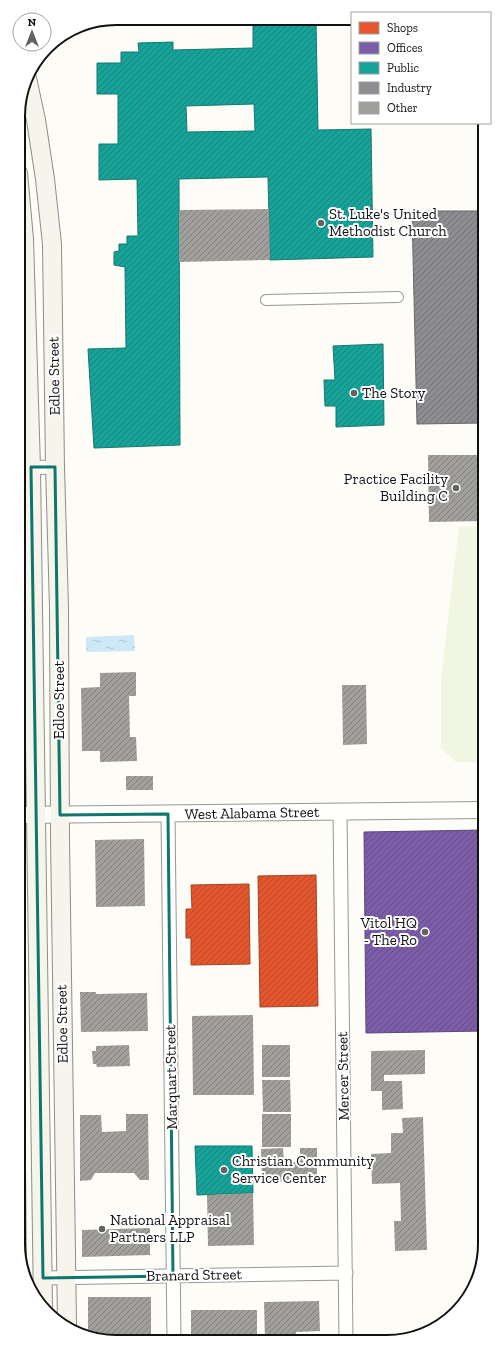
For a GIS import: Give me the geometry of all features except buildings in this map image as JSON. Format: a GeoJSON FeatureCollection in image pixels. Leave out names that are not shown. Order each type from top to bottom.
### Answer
{"type":"FeatureCollection","features":[{"type":"Feature","properties":{"kind":"main road","name":"Edloe Street"},"geometry":{"type":"LineString","coordinates":[[29,90],[36,120],[45,179],[52,244],[55,467],[59,608],[66,1321]]}},
{"type":"Feature","properties":{"kind":"main road","name":"Edloe Street"},"geometry":{"type":"LineString","coordinates":[[25,268],[25,468],[33,609],[28,815],[39,1041],[44,1300]]}},
{"type":"Feature","properties":{"kind":"main road"},"geometry":{"type":"LineString","coordinates":[[26,297],[53,297]]}},
{"type":"Feature","properties":{"kind":"main road"},"geometry":{"type":"LineString","coordinates":[[33,609],[59,608]]}},
{"type":"Feature","properties":{"kind":"main road"},"geometry":{"type":"LineString","coordinates":[[39,1041],[63,1041]]}},
{"type":"Feature","properties":{"kind":"street"},"geometry":{"type":"LineString","coordinates":[[266,300],[398,297]]}},
{"type":"Feature","properties":{"kind":"street"},"geometry":{"type":"LineString","coordinates":[[25,468],[55,467]]}},
{"type":"Feature","properties":{"kind":"street","name":"West Alabama Street"},"geometry":{"type":"LineString","coordinates":[[28,815],[478,810]]}},
{"type":"Feature","properties":{"kind":"street","name":"Mercer Street"},"geometry":{"type":"LineString","coordinates":[[340,812],[346,1335]]}},
{"type":"Feature","properties":{"kind":"street","name":"Marquart Street"},"geometry":{"type":"LineString","coordinates":[[168,814],[174,1335]]}},
{"type":"Feature","properties":{"kind":"street","name":"Branard Street"},"geometry":{"type":"LineString","coordinates":[[43,1278],[346,1273]]}},
{"type":"Feature","properties":{"kind":"highlighted area"},"geometry":{"type":"Polygon","coordinates":[[[31,467],[55,467],[60,815],[168,814],[173,1276],[43,1278],[31,467]]]}},
{"type":"Feature","properties":{"kind":"green space"},"geometry":{"type":"Polygon","coordinates":[[[478,526],[478,762],[456,762],[441,748],[441,679],[459,527],[478,526]]]}},
{"type":"Feature","properties":{"kind":"water"},"geometry":{"type":"Polygon","coordinates":[[[134,635],[135,651],[86,652],[86,637],[134,635]]]}},
{"type":"Feature","properties":{"kind":"place","name":"St. Luke's United Methodist Church"},"geometry":{"type":"Point","coordinates":[321,223]}},
{"type":"Feature","properties":{"kind":"place","name":"The Story"},"geometry":{"type":"Point","coordinates":[354,393]}},
{"type":"Feature","properties":{"kind":"place","name":"Practice Facility Building C"},"geometry":{"type":"Point","coordinates":[456,488]}},
{"type":"Feature","properties":{"kind":"place","name":"Vitol HQ - The Ro"},"geometry":{"type":"Point","coordinates":[425,932]}},
{"type":"Feature","properties":{"kind":"place","name":"Christian Community Service Center"},"geometry":{"type":"Point","coordinates":[224,1170]}},
{"type":"Feature","properties":{"kind":"place","name":"National Appraisal Partners LLP"},"geometry":{"type":"Point","coordinates":[102,1229]}}]}
